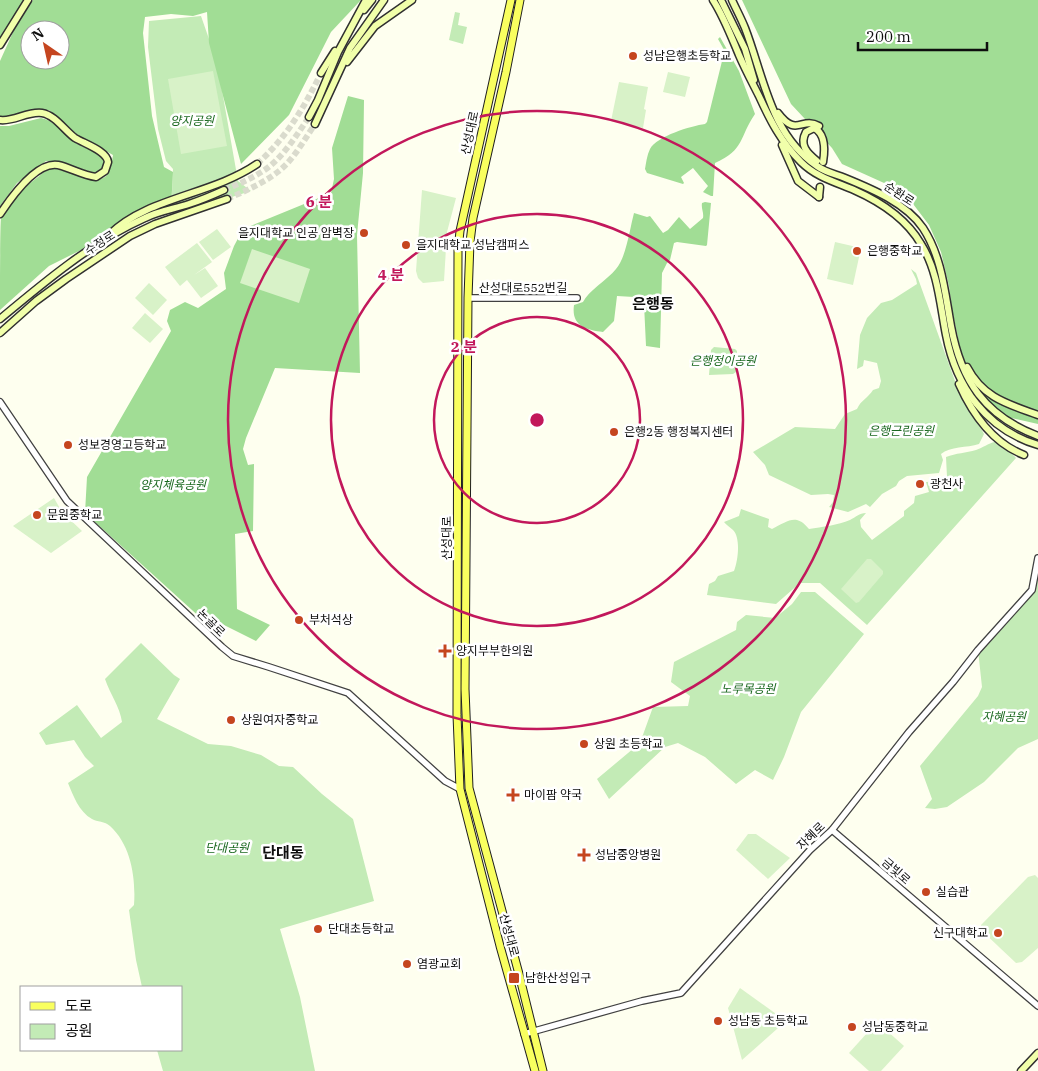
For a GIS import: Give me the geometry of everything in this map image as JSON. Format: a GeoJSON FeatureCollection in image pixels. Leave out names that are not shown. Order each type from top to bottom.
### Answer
{"type":"FeatureCollection","features":[{"type":"Feature","properties":{"kind":"main road"},"geometry":{"type":"LineString","coordinates":[[0,45],[28,0]]}},
{"type":"Feature","properties":{"kind":"main road"},"geometry":{"type":"LineString","coordinates":[[308,117],[366,0]]}},
{"type":"Feature","properties":{"kind":"main road"},"geometry":{"type":"LineString","coordinates":[[355,21],[372,0]]}},
{"type":"Feature","properties":{"kind":"main road"},"geometry":{"type":"LineString","coordinates":[[315,124],[337,74],[363,28],[384,0]]}},
{"type":"Feature","properties":{"kind":"main road"},"geometry":{"type":"LineString","coordinates":[[337,74],[375,26],[412,0]]}},
{"type":"Feature","properties":{"kind":"main road","name":"산성대로"},"geometry":{"type":"LineString","coordinates":[[511,0],[460,231],[458,250],[457,715],[460,789],[535,1071]]}},
{"type":"Feature","properties":{"kind":"main road","name":"산성대로"},"geometry":{"type":"LineString","coordinates":[[520,0],[502,91],[473,218],[470,242],[465,687],[469,788],[543,1071]]}},
{"type":"Feature","properties":{"kind":"main road"},"geometry":{"type":"LineString","coordinates":[[713,0],[724,18],[743,65],[759,96]]}},
{"type":"Feature","properties":{"kind":"main road"},"geometry":{"type":"LineString","coordinates":[[721,0],[745,49],[759,96]]}},
{"type":"Feature","properties":{"kind":"main road","name":"순환로"},"geometry":{"type":"LineString","coordinates":[[731,0],[744,27],[770,103],[786,135],[800,152],[823,170],[876,191],[905,209],[924,229],[938,261],[955,342],[966,373],[986,404],[1007,421],[1038,436]]}},
{"type":"Feature","properties":{"kind":"main road"},"geometry":{"type":"LineString","coordinates":[[321,73],[335,51],[346,39]]}},
{"type":"Feature","properties":{"kind":"main road","name":"순환로"},"geometry":{"type":"LineString","coordinates":[[759,96],[778,134],[789,149],[810,170],[884,206],[916,235],[932,267],[946,336],[953,361],[966,389],[986,415],[1009,433],[1038,445]]}},
{"type":"Feature","properties":{"kind":"main road"},"geometry":{"type":"LineString","coordinates":[[770,103],[782,120],[791,126],[810,123],[817,125],[822,130],[826,140],[825,162],[824,145],[819,131],[811,128],[806,132],[803,137],[803,144],[806,151],[818,162],[841,177]]}},
{"type":"Feature","properties":{"kind":"main road"},"geometry":{"type":"LineString","coordinates":[[0,120],[38,113],[45,114],[53,118],[76,138],[105,153],[108,162],[105,171],[96,177],[59,165],[47,166],[20,187],[0,214]]}},
{"type":"Feature","properties":{"kind":"main road"},"geometry":{"type":"LineString","coordinates":[[778,134],[798,181],[819,197],[821,187]]}},
{"type":"Feature","properties":{"kind":"main road"},"geometry":{"type":"LineString","coordinates":[[103,242],[117,227],[130,218],[151,208],[225,182],[257,164]]}},
{"type":"Feature","properties":{"kind":"main road","name":"수정로"},"geometry":{"type":"LineString","coordinates":[[0,319],[70,263],[143,218],[190,204],[224,190]]}},
{"type":"Feature","properties":{"kind":"main road","name":"수정로"},"geometry":{"type":"LineString","coordinates":[[0,333],[51,290],[130,236],[154,224],[228,199]]}},
{"type":"Feature","properties":{"kind":"main road"},"geometry":{"type":"LineString","coordinates":[[955,342],[968,369],[987,393],[1038,415]]}},
{"type":"Feature","properties":{"kind":"main road"},"geometry":{"type":"LineString","coordinates":[[953,361],[961,390],[981,422],[991,433],[1016,452],[1024,455]]}},
{"type":"Feature","properties":{"kind":"main road"},"geometry":{"type":"LineString","coordinates":[[1021,1071],[1038,1053]]}},
{"type":"Feature","properties":{"kind":"street","name":"산성대로552번길"},"geometry":{"type":"LineString","coordinates":[[468,298],[577,298]]}},
{"type":"Feature","properties":{"kind":"street","name":"논골로"},"geometry":{"type":"LineString","coordinates":[[0,402],[67,501],[222,647],[233,656],[269,666],[348,693],[445,781],[460,789]]}},
{"type":"Feature","properties":{"kind":"street","name":"자혜로"},"geometry":{"type":"LineString","coordinates":[[524,1034],[681,992],[810,850],[832,830],[908,732],[1032,590],[1038,558]]}},
{"type":"Feature","properties":{"kind":"street","name":"금빛로"},"geometry":{"type":"LineString","coordinates":[[832,830],[1038,1006]]}},
{"type":"Feature","properties":{"kind":"green space"},"geometry":{"type":"Polygon","coordinates":[[[0,0],[24,0],[0,39],[0,0]]]}},
{"type":"Feature","properties":{"kind":"green space"},"geometry":{"type":"Polygon","coordinates":[[[33,0],[361,0],[331,32],[289,115],[241,164],[209,43],[207,12],[193,16],[171,14],[145,17],[143,33],[152,116],[164,167],[173,172],[171,208],[143,219],[49,266],[0,310],[1,218],[5,210],[22,190],[49,168],[89,178],[103,178],[108,173],[113,155],[79,136],[49,110],[39,110],[5,118],[0,117],[0,61],[20,21],[20,70],[70,70],[70,20],[20,20],[33,0]]]}},
{"type":"Feature","properties":{"kind":"green space"},"geometry":{"type":"Polygon","coordinates":[[[742,0],[1038,0],[1038,424],[1003,416],[982,400],[966,377],[941,252],[929,225],[904,192],[842,164],[832,148],[791,104],[742,0]]]}},
{"type":"Feature","properties":{"kind":"green space"},"geometry":{"type":"Polygon","coordinates":[[[455,12],[460,13],[458,25],[467,27],[463,44],[449,40],[455,12]]]}},
{"type":"Feature","properties":{"kind":"green space","name":"양지공원"},"geometry":{"type":"Polygon","coordinates":[[[201,16],[217,62],[238,181],[251,191],[171,216],[173,169],[166,161],[158,129],[148,47],[149,21],[201,16]]]}},
{"type":"Feature","properties":{"kind":"green space"},"geometry":{"type":"Polygon","coordinates":[[[720,37],[739,71],[755,114],[737,148],[725,158],[715,163],[713,196],[711,196],[703,192],[708,186],[693,168],[681,177],[683,184],[647,173],[645,169],[647,156],[654,144],[675,132],[707,122],[724,53],[718,39],[720,37]]]}},
{"type":"Feature","properties":{"kind":"green space"},"geometry":{"type":"Polygon","coordinates":[[[213,71],[227,146],[181,154],[168,79],[213,71]]]}},
{"type":"Feature","properties":{"kind":"green space"},"geometry":{"type":"Polygon","coordinates":[[[668,72],[690,77],[685,97],[663,92],[668,72]]]}},
{"type":"Feature","properties":{"kind":"green space"},"geometry":{"type":"Polygon","coordinates":[[[619,82],[648,87],[643,128],[611,121],[619,82]]]}},
{"type":"Feature","properties":{"kind":"green space","name":"양지체육공원"},"geometry":{"type":"Polygon","coordinates":[[[348,96],[364,100],[363,173],[357,235],[360,373],[275,368],[246,438],[243,449],[248,465],[254,464],[253,531],[235,534],[237,609],[270,625],[256,641],[212,619],[203,620],[85,513],[87,477],[171,331],[167,321],[170,310],[185,302],[198,308],[226,289],[224,273],[234,246],[243,229],[331,193],[334,179],[332,148],[348,96]]]}},
{"type":"Feature","properties":{"kind":"green space"},"geometry":{"type":"Polygon","coordinates":[[[41,118],[57,126],[76,143],[104,157],[106,159],[104,168],[95,173],[58,162],[46,161],[17,183],[0,206],[0,126],[9,126],[41,118]]]}},
{"type":"Feature","properties":{"kind":"green space"},"geometry":{"type":"Polygon","coordinates":[[[422,190],[456,198],[447,232],[444,281],[423,283],[418,278],[416,271],[422,190]]]}},
{"type":"Feature","properties":{"kind":"green space"},"geometry":{"type":"Polygon","coordinates":[[[702,203],[711,203],[707,245],[674,243],[670,260],[662,273],[660,348],[646,346],[644,304],[637,301],[634,297],[617,296],[614,321],[603,332],[591,330],[577,322],[574,305],[583,302],[616,269],[625,250],[634,213],[647,217],[650,216],[663,233],[679,217],[690,229],[703,218],[702,203]]]}},
{"type":"Feature","properties":{"kind":"green space"},"geometry":{"type":"Polygon","coordinates":[[[217,229],[231,247],[213,260],[199,242],[217,229]]]}},
{"type":"Feature","properties":{"kind":"green space"},"geometry":{"type":"Polygon","coordinates":[[[835,242],[861,248],[853,285],[827,279],[835,242]]]}},
{"type":"Feature","properties":{"kind":"green space"},"geometry":{"type":"Polygon","coordinates":[[[197,243],[212,262],[194,275],[205,268],[218,286],[201,298],[187,280],[180,286],[165,267],[197,243]]]}},
{"type":"Feature","properties":{"kind":"green space"},"geometry":{"type":"Polygon","coordinates":[[[252,249],[310,269],[299,303],[240,283],[252,249]]]}},
{"type":"Feature","properties":{"kind":"green space","name":"은행근린공원"},"geometry":{"type":"Polygon","coordinates":[[[911,269],[916,273],[955,381],[984,434],[979,444],[945,451],[941,454],[943,460],[939,473],[907,476],[899,481],[896,486],[882,494],[870,507],[866,504],[848,512],[829,507],[833,502],[834,495],[811,495],[769,475],[765,465],[753,452],[795,427],[835,429],[845,414],[857,409],[860,403],[873,390],[879,388],[881,381],[877,363],[864,360],[863,366],[857,369],[860,335],[867,318],[881,303],[892,300],[917,284],[911,269]]]}},
{"type":"Feature","properties":{"kind":"green space"},"geometry":{"type":"Polygon","coordinates":[[[149,283],[167,300],[153,315],[135,298],[149,283]]]}},
{"type":"Feature","properties":{"kind":"green space"},"geometry":{"type":"Polygon","coordinates":[[[145,313],[163,329],[150,343],[132,328],[145,313]]]}},
{"type":"Feature","properties":{"kind":"green space","name":"은행정이공원"},"geometry":{"type":"Polygon","coordinates":[[[714,347],[735,349],[737,351],[736,372],[733,374],[709,375],[711,350],[714,347]]]}},
{"type":"Feature","properties":{"kind":"green space","name":"은행근린공원"},"geometry":{"type":"Polygon","coordinates":[[[995,442],[1002,443],[1016,458],[867,625],[820,583],[800,583],[776,604],[707,595],[709,584],[715,581],[718,576],[734,571],[738,556],[737,538],[733,530],[724,522],[739,516],[741,509],[769,519],[768,527],[772,529],[792,520],[800,521],[809,529],[825,527],[845,522],[859,514],[866,513],[860,520],[861,527],[872,540],[904,516],[904,511],[914,503],[915,496],[929,492],[926,482],[945,481],[947,477],[946,457],[976,450],[995,442]]]}},
{"type":"Feature","properties":{"kind":"green space"},"geometry":{"type":"Polygon","coordinates":[[[54,498],[62,512],[82,531],[51,553],[13,526],[54,498]]]}},
{"type":"Feature","properties":{"kind":"green space","name":"자혜공원"},"geometry":{"type":"Polygon","coordinates":[[[1038,558],[1038,739],[1018,748],[984,782],[947,807],[925,808],[932,799],[920,766],[978,696],[982,687],[978,650],[1032,590],[1038,558]]]}},
{"type":"Feature","properties":{"kind":"green space"},"geometry":{"type":"Polygon","coordinates":[[[867,559],[871,559],[883,571],[883,574],[859,602],[856,603],[841,589],[867,559]]]}},
{"type":"Feature","properties":{"kind":"green space","name":"노루목공원"},"geometry":{"type":"Polygon","coordinates":[[[801,592],[815,592],[864,634],[801,712],[773,780],[755,770],[736,784],[705,757],[678,743],[665,747],[609,799],[597,779],[640,743],[653,707],[688,706],[690,696],[671,682],[674,662],[736,630],[737,622],[746,615],[775,618],[792,604],[801,592]]]}},
{"type":"Feature","properties":{"kind":"green space","name":"단대공원"},"geometry":{"type":"Polygon","coordinates":[[[141,643],[180,679],[157,719],[208,744],[231,746],[261,755],[279,766],[293,767],[353,819],[374,901],[280,929],[300,997],[315,1071],[163,1071],[157,1051],[182,1051],[182,986],[142,986],[129,910],[134,905],[131,862],[117,834],[106,823],[92,819],[83,812],[68,783],[94,766],[85,757],[74,740],[46,745],[39,733],[77,705],[101,738],[122,722],[105,679],[141,643]]]}},
{"type":"Feature","properties":{"kind":"green space"},"geometry":{"type":"Polygon","coordinates":[[[748,834],[756,834],[790,858],[768,879],[736,850],[748,834]]]}},
{"type":"Feature","properties":{"kind":"green space"},"geometry":{"type":"Polygon","coordinates":[[[1035,875],[1038,878],[1038,948],[1022,962],[1016,963],[981,930],[981,925],[1028,877],[1035,875]]]}},
{"type":"Feature","properties":{"kind":"green space"},"geometry":{"type":"Polygon","coordinates":[[[740,988],[786,1021],[742,1060],[728,1008],[740,988]]]}},
{"type":"Feature","properties":{"kind":"green space"},"geometry":{"type":"Polygon","coordinates":[[[877,1022],[904,1046],[881,1071],[869,1071],[849,1053],[877,1022]]]}},
{"type":"Feature","properties":{"kind":"tunnel"},"geometry":{"type":"LineString","coordinates":[[257,164],[277,144],[294,122],[321,73]]}},
{"type":"Feature","properties":{"kind":"tunnel"},"geometry":{"type":"LineString","coordinates":[[224,190],[270,166],[288,147],[309,117]]}},
{"type":"Feature","properties":{"kind":"tunnel"},"geometry":{"type":"LineString","coordinates":[[227,199],[261,183],[279,171],[294,155],[315,124]]}},
{"type":"Feature","properties":{"kind":"place","name":"성남은행초등학교"},"geometry":{"type":"Point","coordinates":[633,56]}},
{"type":"Feature","properties":{"kind":"place","name":"을지대학교 인공 암벽장"},"geometry":{"type":"Point","coordinates":[364,233]}},
{"type":"Feature","properties":{"kind":"place","name":"을지대학교 성남캠퍼스"},"geometry":{"type":"Point","coordinates":[406,245]}},
{"type":"Feature","properties":{"kind":"place","name":"은행중학교"},"geometry":{"type":"Point","coordinates":[857,251]}},
{"type":"Feature","properties":{"kind":"place","name":"은행2동 행정복지센터"},"geometry":{"type":"Point","coordinates":[614,432]}},
{"type":"Feature","properties":{"kind":"place","name":"성보경영고등학교"},"geometry":{"type":"Point","coordinates":[68,445]}},
{"type":"Feature","properties":{"kind":"place","name":"광천사"},"geometry":{"type":"Point","coordinates":[920,484]}},
{"type":"Feature","properties":{"kind":"place","name":"문원중학교"},"geometry":{"type":"Point","coordinates":[37,515]}},
{"type":"Feature","properties":{"kind":"place","name":"부처석상"},"geometry":{"type":"Point","coordinates":[299,620]}},
{"type":"Feature","properties":{"kind":"place","name":"양지부부한의원"},"geometry":{"type":"Point","coordinates":[445,651]}},
{"type":"Feature","properties":{"kind":"place","name":"상원여자중학교"},"geometry":{"type":"Point","coordinates":[231,720]}},
{"type":"Feature","properties":{"kind":"place","name":"상원 초등학교"},"geometry":{"type":"Point","coordinates":[584,744]}},
{"type":"Feature","properties":{"kind":"place","name":"마이팜 약국"},"geometry":{"type":"Point","coordinates":[513,795]}},
{"type":"Feature","properties":{"kind":"place","name":"성남중앙병원"},"geometry":{"type":"Point","coordinates":[584,855]}},
{"type":"Feature","properties":{"kind":"place","name":"실습관"},"geometry":{"type":"Point","coordinates":[926,892]}},
{"type":"Feature","properties":{"kind":"place","name":"단대초등학교"},"geometry":{"type":"Point","coordinates":[318,929]}},
{"type":"Feature","properties":{"kind":"place","name":"신구대학교"},"geometry":{"type":"Point","coordinates":[998,933]}},
{"type":"Feature","properties":{"kind":"place","name":"염광교회"},"geometry":{"type":"Point","coordinates":[407,964]}},
{"type":"Feature","properties":{"kind":"place","name":"남한산성입구"},"geometry":{"type":"Point","coordinates":[514,978]}},
{"type":"Feature","properties":{"kind":"place","name":"성남동 초등학교"},"geometry":{"type":"Point","coordinates":[718,1021]}},
{"type":"Feature","properties":{"kind":"place","name":"성남동중학교"},"geometry":{"type":"Point","coordinates":[852,1027]}},
{"type":"Feature","properties":{"kind":"district","name":"은행동"},"geometry":{"type":"Point","coordinates":[653,304]}},
{"type":"Feature","properties":{"kind":"district","name":"단대동"},"geometry":{"type":"Point","coordinates":[283,853]}}]}
